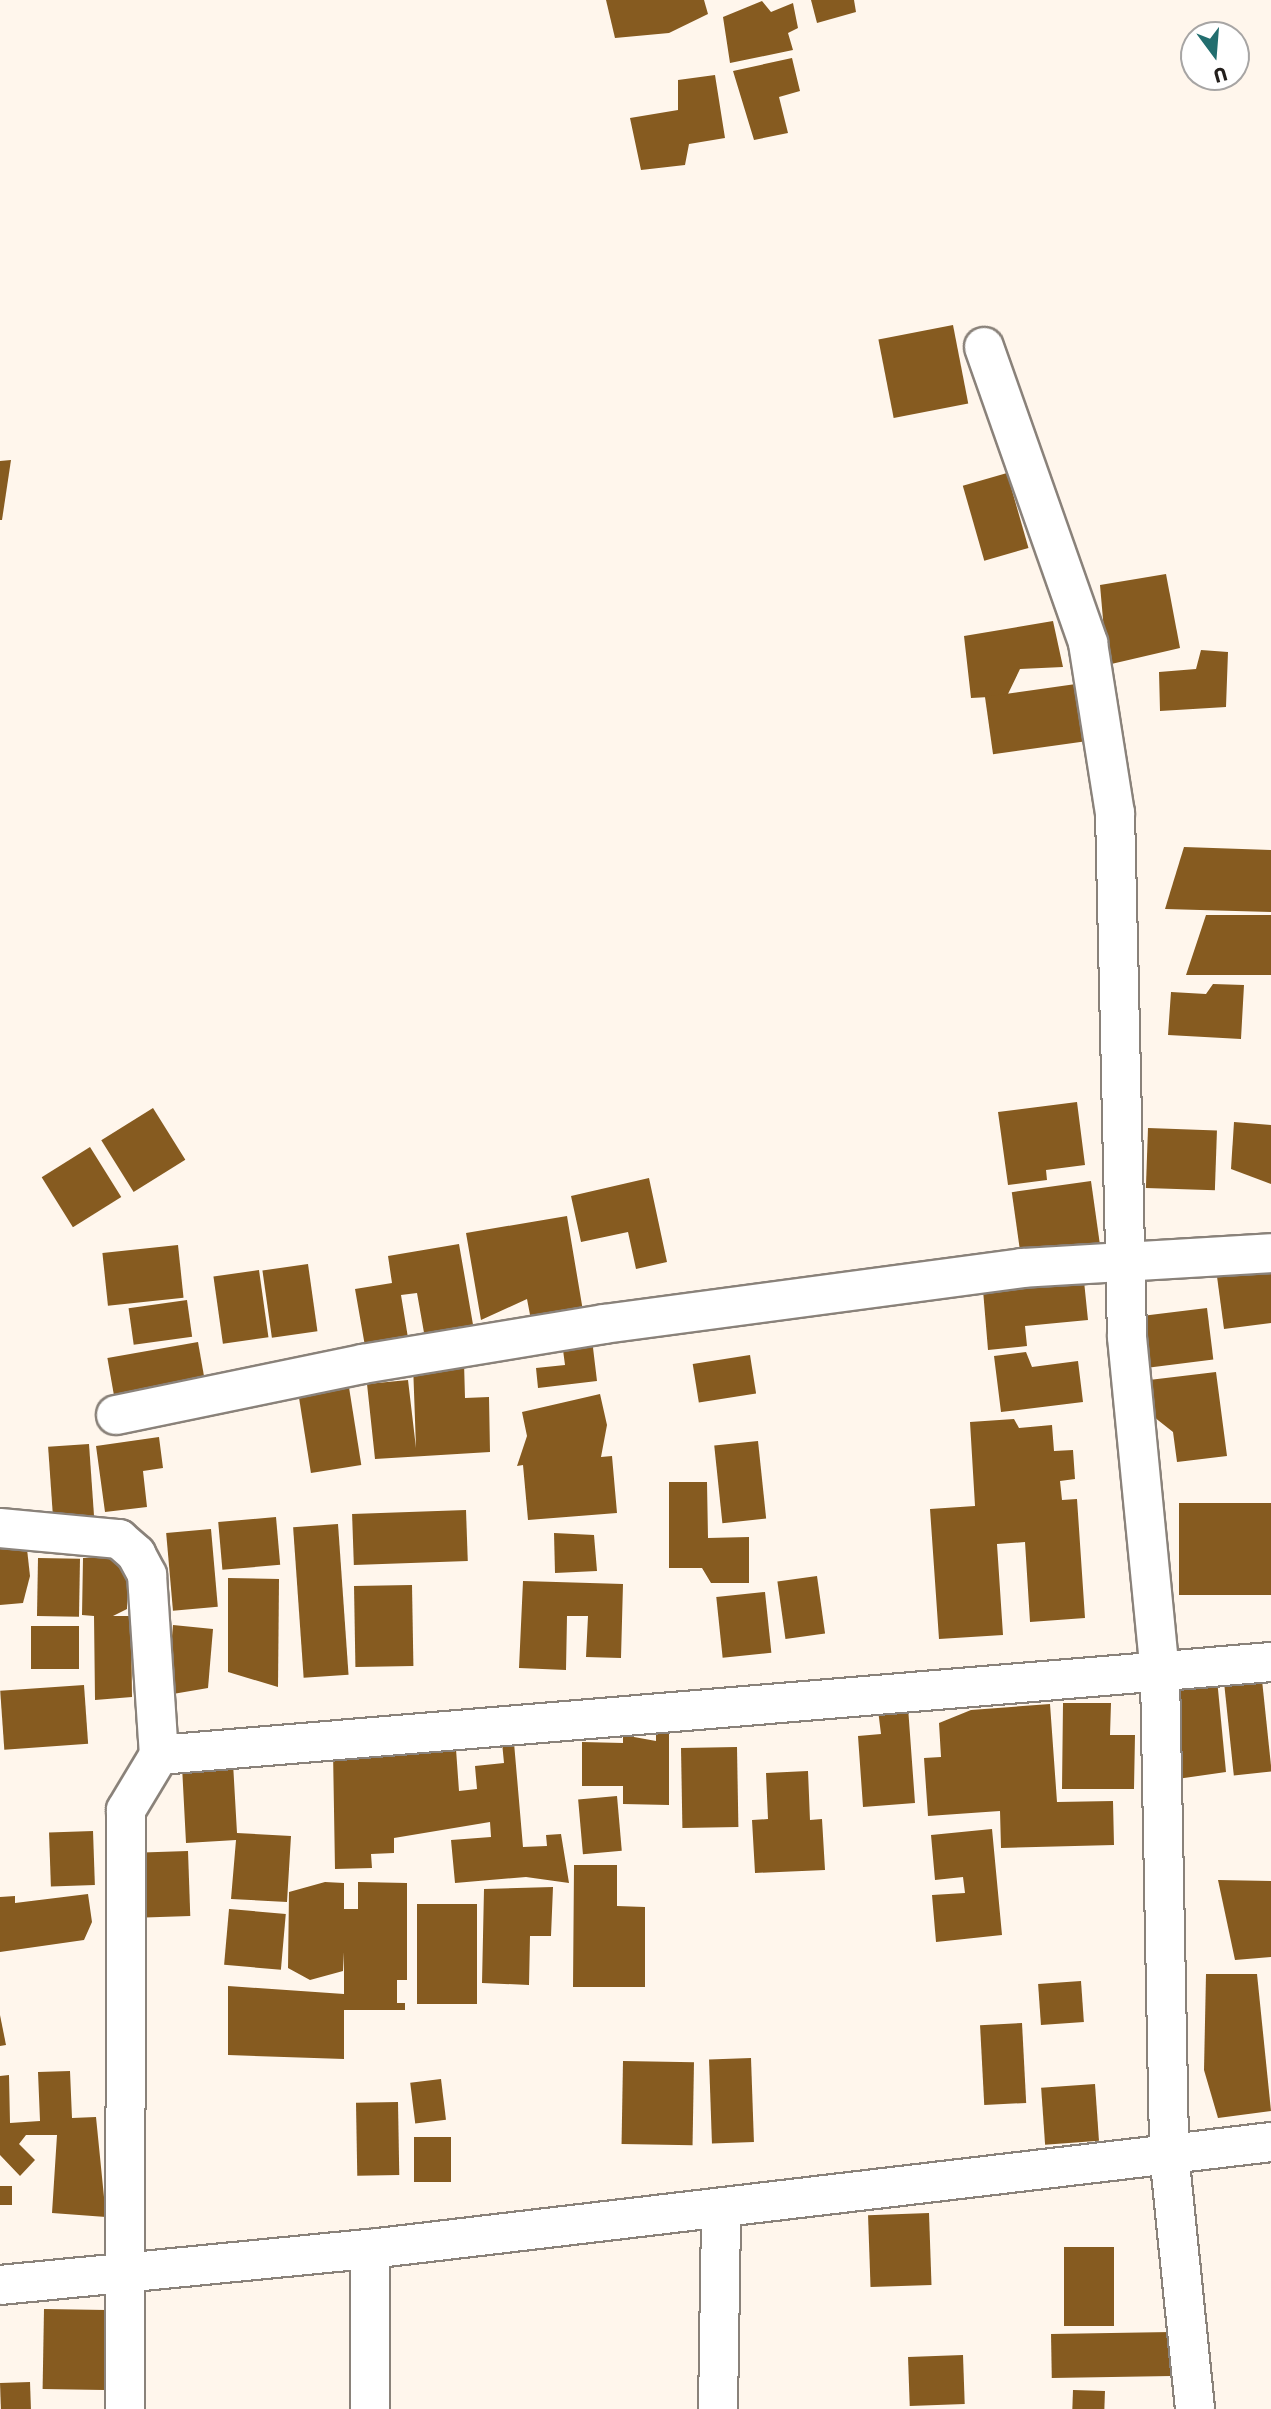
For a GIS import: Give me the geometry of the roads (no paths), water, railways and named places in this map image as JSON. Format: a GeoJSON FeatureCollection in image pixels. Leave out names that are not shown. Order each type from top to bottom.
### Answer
{"type":"FeatureCollection","features":[{"type":"Feature","properties":{"kind":"street"},"geometry":{"type":"LineString","coordinates":[[984,347],[1087,643],[1115,813],[1127,1337],[1160,1675],[1169,2153],[1195,2409]]}},
{"type":"Feature","properties":{"kind":"street"},"geometry":{"type":"LineString","coordinates":[[116,1415],[363,1364],[604,1324],[1126,1260],[1271,1253]]}},
{"type":"Feature","properties":{"kind":"street"},"geometry":{"type":"LineString","coordinates":[[0,1528],[119,1539],[136,1554],[147,1575],[159,1755],[126,1810],[125,2409]]}},
{"type":"Feature","properties":{"kind":"street"},"geometry":{"type":"LineString","coordinates":[[159,1755],[1160,1675],[1271,1662]]}},
{"type":"Feature","properties":{"kind":"street"},"geometry":{"type":"LineString","coordinates":[[0,2285],[370,2249],[1271,2142]]}},
{"type":"Feature","properties":{"kind":"street"},"geometry":{"type":"LineString","coordinates":[[718,2409],[721,2209]]}},
{"type":"Feature","properties":{"kind":"street"},"geometry":{"type":"LineString","coordinates":[[370,2249],[370,2409]]}}]}
